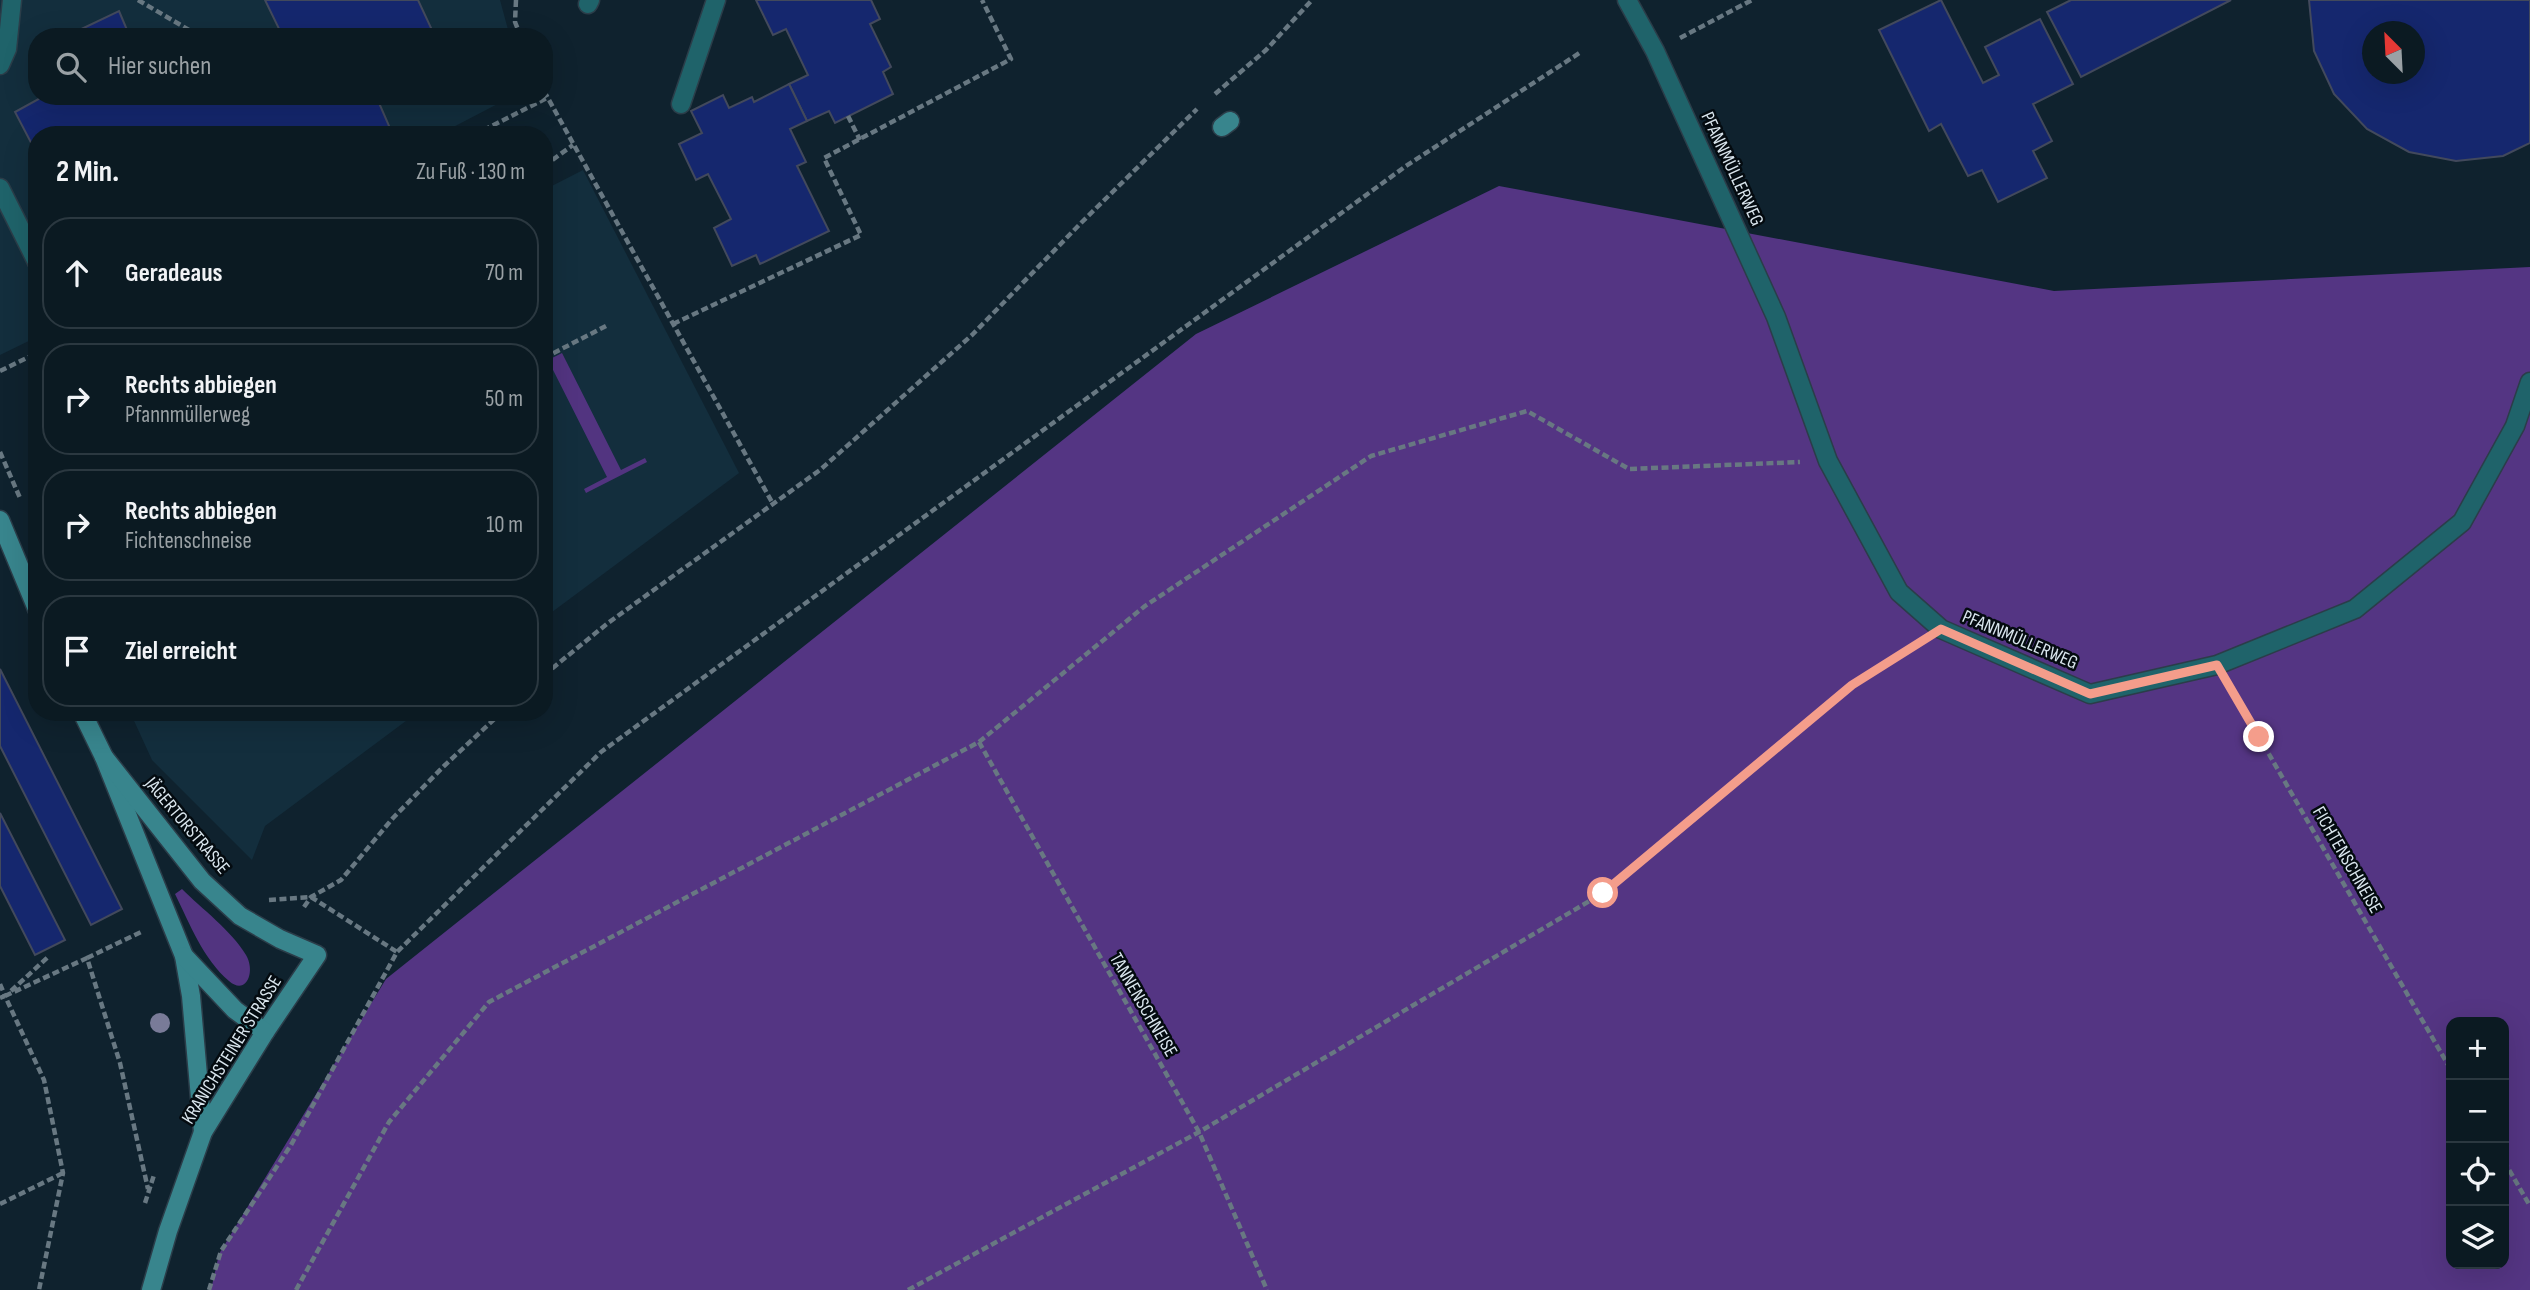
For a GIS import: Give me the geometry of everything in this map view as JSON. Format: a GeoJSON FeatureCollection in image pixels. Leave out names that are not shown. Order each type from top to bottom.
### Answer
{"type":"FeatureCollection","features":[{"type":"Feature","properties":{"kind":"street"},"geometry":{"type":"LineString","coordinates":[[0,65],[7,49],[12,0]]}},
{"type":"Feature","properties":{"kind":"street"},"geometry":{"type":"LineString","coordinates":[[681,104],[716,0]]}},
{"type":"Feature","properties":{"kind":"street","name":"PFANNMÜLLERWEG"},"geometry":{"type":"LineString","coordinates":[[1627,0],[1655,51],[1776,317],[1828,461],[1899,592],[1941,629],[2090,694],[2217,665],[2355,609],[2462,522],[2515,426],[2530,382]]}},
{"type":"Feature","properties":{"kind":"street"},"geometry":{"type":"LineString","coordinates":[[0,188],[28,244]]}},
{"type":"Feature","properties":{"kind":"street"},"geometry":{"type":"LineString","coordinates":[[0,520],[28,587]]}},
{"type":"Feature","properties":{"kind":"street","name":"JÄGERTORSTRASSE"},"geometry":{"type":"LineString","coordinates":[[86,721],[104,757],[184,956],[191,996],[203,1132]]}},
{"type":"Feature","properties":{"kind":"street","name":"JÄGERTORSTRASSE"},"geometry":{"type":"LineString","coordinates":[[104,757],[202,881],[240,916],[280,939],[317,955]]}},
{"type":"Feature","properties":{"kind":"street","name":"KRANICHSTEINER STRASSE"},"geometry":{"type":"LineString","coordinates":[[151,1290],[168,1231],[203,1132],[317,955]]}},
{"type":"Feature","properties":{"kind":"street","name":"JÄGERTORSTRASSE"},"geometry":{"type":"LineString","coordinates":[[184,956],[235,1010],[265,1032]]}},
{"type":"Feature","properties":{"kind":"path"},"geometry":{"type":"LineString","coordinates":[[138,0],[186,28]]}},
{"type":"Feature","properties":{"kind":"path"},"geometry":{"type":"LineString","coordinates":[[516,0],[517,28]]}},
{"type":"Feature","properties":{"kind":"path"},"geometry":{"type":"LineString","coordinates":[[673,324],[861,235],[824,158],[1011,59],[982,0]]}},
{"type":"Feature","properties":{"kind":"path"},"geometry":{"type":"LineString","coordinates":[[1209,99],[1266,51],[1312,0]]}},
{"type":"Feature","properties":{"kind":"path"},"geometry":{"type":"LineString","coordinates":[[1655,51],[1752,0]]}},
{"type":"Feature","properties":{"kind":"path"},"geometry":{"type":"LineString","coordinates":[[209,1290],[222,1251],[292,1145],[397,952],[601,752],[1406,166],[1581,52]]}},
{"type":"Feature","properties":{"kind":"path"},"geometry":{"type":"LineString","coordinates":[[492,126],[533,105]]}},
{"type":"Feature","properties":{"kind":"path"},"geometry":{"type":"LineString","coordinates":[[551,105],[774,503]]}},
{"type":"Feature","properties":{"kind":"path"},"geometry":{"type":"LineString","coordinates":[[553,668],[608,623],[820,470],[972,335],[1082,222],[1200,107]]}},
{"type":"Feature","properties":{"kind":"path"},"geometry":{"type":"LineString","coordinates":[[848,116],[860,140]]}},
{"type":"Feature","properties":{"kind":"path"},"geometry":{"type":"LineString","coordinates":[[553,159],[573,145]]}},
{"type":"Feature","properties":{"kind":"path"},"geometry":{"type":"LineString","coordinates":[[553,353],[606,326]]}},
{"type":"Feature","properties":{"kind":"path"},"geometry":{"type":"LineString","coordinates":[[0,372],[28,358]]}},
{"type":"Feature","properties":{"kind":"path"},"geometry":{"type":"LineString","coordinates":[[296,1290],[389,1122],[489,1002],[979,742],[1145,606],[1371,456],[1527,411],[1629,469],[1828,461]]}},
{"type":"Feature","properties":{"kind":"path"},"geometry":{"type":"LineString","coordinates":[[0,452],[21,500]]}},
{"type":"Feature","properties":{"kind":"path"},"geometry":{"type":"LineString","coordinates":[[908,1290],[1199,1132],[1603,893],[1852,685],[1941,629]]}},
{"type":"Feature","properties":{"kind":"path","name":"FICHTENSCHNEISE"},"geometry":{"type":"LineString","coordinates":[[2217,665],[2446,1061]]}},
{"type":"Feature","properties":{"kind":"path"},"geometry":{"type":"LineString","coordinates":[[304,907],[311,897],[341,880],[393,818],[492,721]]}},
{"type":"Feature","properties":{"kind":"path","name":"TANNENSCHNEISE"},"geometry":{"type":"LineString","coordinates":[[979,742],[1199,1132],[1267,1290]]}},
{"type":"Feature","properties":{"kind":"path"},"geometry":{"type":"LineString","coordinates":[[311,897],[397,952]]}},
{"type":"Feature","properties":{"kind":"path"},"geometry":{"type":"LineString","coordinates":[[3,997],[170,919]]}},
{"type":"Feature","properties":{"kind":"path"},"geometry":{"type":"LineString","coordinates":[[3,997],[48,957]]}},
{"type":"Feature","properties":{"kind":"path"},"geometry":{"type":"LineString","coordinates":[[87,958],[120,1063],[148,1189]]}},
{"type":"Feature","properties":{"kind":"path"},"geometry":{"type":"LineString","coordinates":[[0,984],[3,997],[44,1080],[63,1173],[39,1290]]}},
{"type":"Feature","properties":{"kind":"path"},"geometry":{"type":"LineString","coordinates":[[2509,1170],[2530,1206]]}},
{"type":"Feature","properties":{"kind":"path"},"geometry":{"type":"LineString","coordinates":[[0,1205],[63,1173]]}},
{"type":"Feature","properties":{"kind":"shaded area"},"geometry":{"type":"Polygon","coordinates":[[[0,0],[500,0],[508,28],[28,28],[28,105],[496,105],[455,126],[28,126],[28,341],[0,355],[0,0]]]}},
{"type":"Feature","properties":{"kind":"shaded area"},"geometry":{"type":"Polygon","coordinates":[[[583,170],[739,473],[553,611],[553,185],[583,170]]]}},
{"type":"Feature","properties":{"kind":"shaded area"},"geometry":{"type":"Polygon","coordinates":[[[1499,186],[2054,291],[2530,267],[2530,1290],[211,1290],[219,1254],[386,979],[1196,334],[1499,186]]]}},
{"type":"Feature","properties":{"kind":"shaded area"},"geometry":{"type":"Polygon","coordinates":[[[562,353],[621,470],[645,458],[647,462],[586,493],[584,489],[607,477],[553,370],[553,358],[562,353]]]}},
{"type":"Feature","properties":{"kind":"shaded area"},"geometry":{"type":"Polygon","coordinates":[[[134,721],[406,721],[265,826],[252,860],[152,760],[134,721]]]}},
{"type":"Feature","properties":{"kind":"shaded area"},"geometry":{"type":"Polygon","coordinates":[[[182,889],[224,928],[246,955],[250,968],[248,980],[244,984],[235,985],[229,981],[204,952],[175,894],[182,889]]]}},
{"type":"Feature","properties":{"kind":"building"},"geometry":{"type":"Polygon","coordinates":[[[265,0],[418,0],[431,28],[279,28],[265,0]]]}},
{"type":"Feature","properties":{"kind":"building"},"geometry":{"type":"Polygon","coordinates":[[[756,0],[871,0],[880,19],[870,24],[891,67],[883,72],[893,94],[835,123],[829,111],[807,121],[789,84],[808,75],[786,29],[773,35],[756,0]]]}},
{"type":"Feature","properties":{"kind":"building"},"geometry":{"type":"Polygon","coordinates":[[[1941,0],[1983,83],[1999,75],[1985,47],[2040,19],[2073,84],[2033,104],[2052,141],[2033,151],[2047,178],[1998,202],[1982,170],[1968,176],[1941,124],[1929,131],[1879,30],[1941,0]]]}},
{"type":"Feature","properties":{"kind":"building"},"geometry":{"type":"Polygon","coordinates":[[[2071,0],[2231,0],[2081,77],[2047,12],[2071,0]]]}},
{"type":"Feature","properties":{"kind":"building"},"geometry":{"type":"Polygon","coordinates":[[[2309,0],[2530,0],[2530,143],[2503,156],[2456,161],[2409,152],[2367,129],[2334,94],[2314,51],[2309,0]]]}},
{"type":"Feature","properties":{"kind":"building"},"geometry":{"type":"Polygon","coordinates":[[[119,11],[126,28],[84,28],[119,11]]]}},
{"type":"Feature","properties":{"kind":"building"},"geometry":{"type":"Polygon","coordinates":[[[789,84],[807,121],[790,129],[806,162],[797,166],[829,231],[760,264],[756,255],[732,266],[714,228],[731,219],[708,174],[696,180],[679,144],[702,133],[691,111],[723,95],[729,108],[752,97],[754,102],[789,84]]]}},
{"type":"Feature","properties":{"kind":"building"},"geometry":{"type":"Polygon","coordinates":[[[28,105],[380,105],[389,126],[28,126],[28,137],[15,112],[28,105]]]}},
{"type":"Feature","properties":{"kind":"building"},"geometry":{"type":"Polygon","coordinates":[[[0,669],[122,909],[91,925],[0,746],[0,669]]]}},
{"type":"Feature","properties":{"kind":"building"},"geometry":{"type":"Polygon","coordinates":[[[0,813],[65,940],[35,955],[0,886],[0,813]]]}},
{"type":"Feature","properties":{"kind":"route"},"geometry":{"type":"LineString","coordinates":[[1603,893],[1852,685],[1941,629],[2090,694],[2217,665],[2259,737]]}}]}
